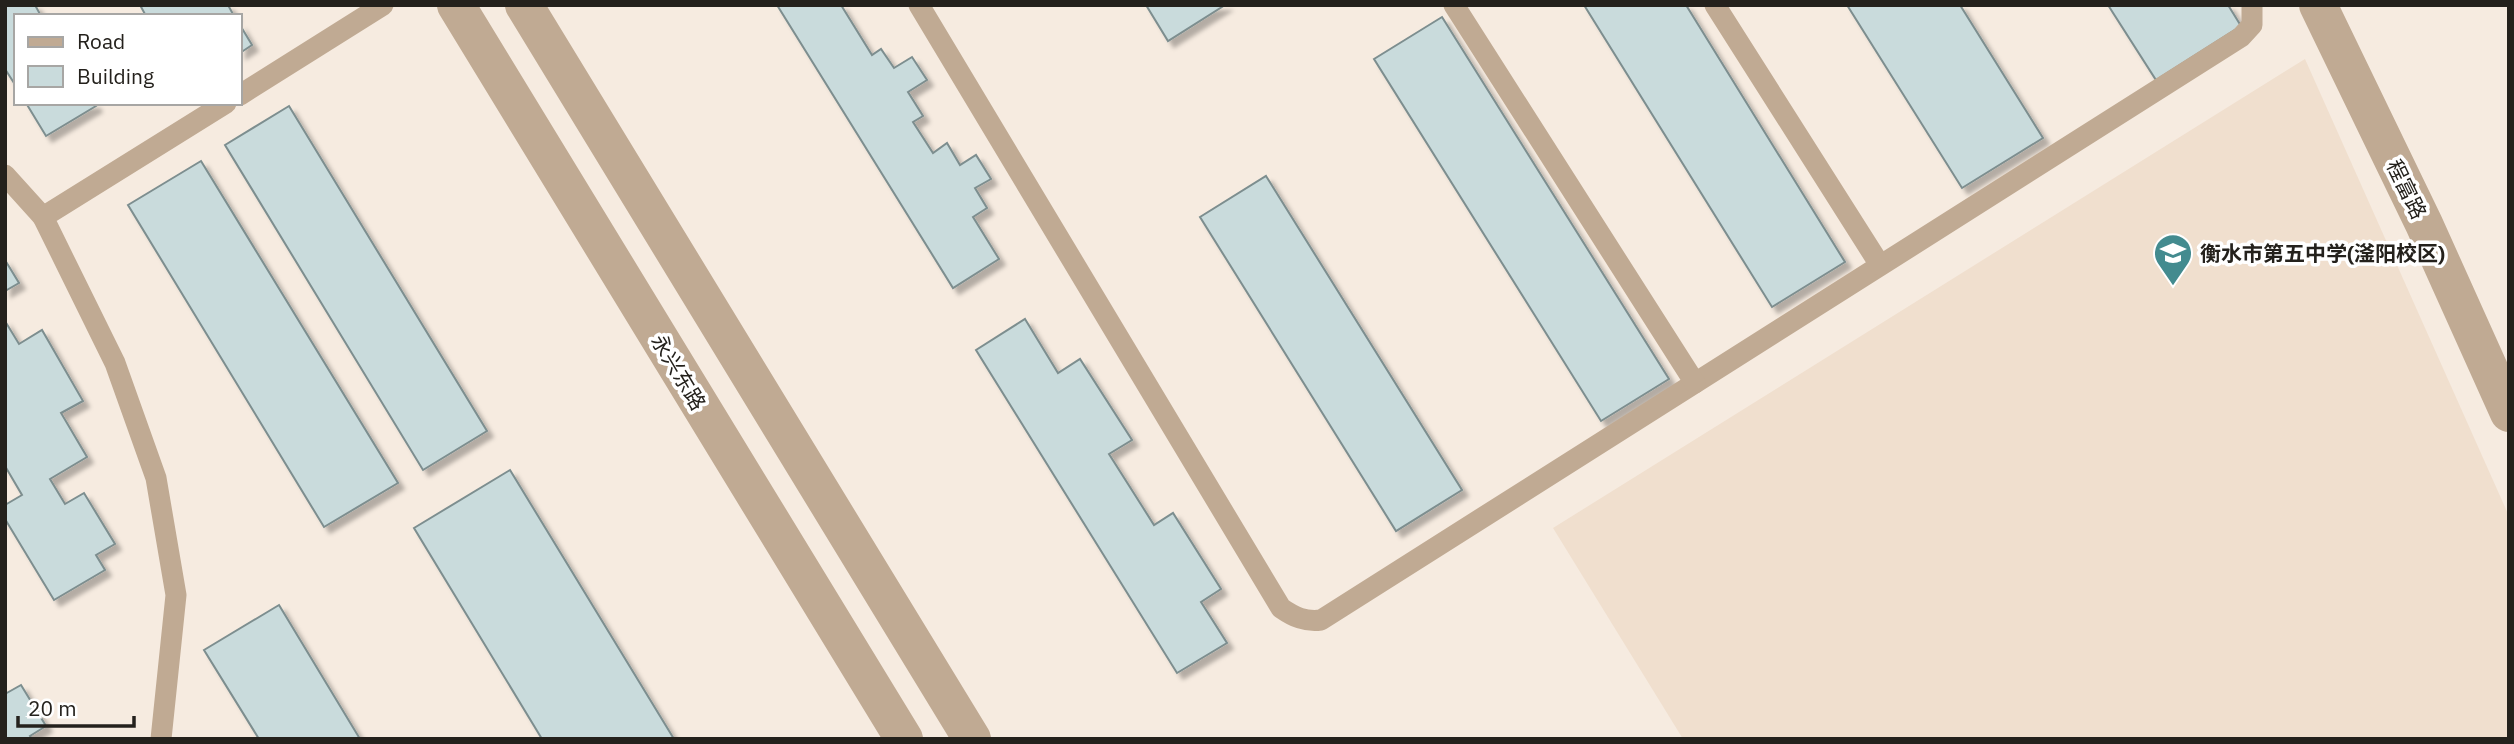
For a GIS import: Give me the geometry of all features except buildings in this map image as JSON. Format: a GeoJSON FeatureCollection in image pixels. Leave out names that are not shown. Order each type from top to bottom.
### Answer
{"type":"FeatureCollection","features":[{"type":"Feature","properties":{"kind":"street","name":"永兴东路"},"geometry":{"type":"LineString","coordinates":[[456,5],[904,739]]}},
{"type":"Feature","properties":{"kind":"street"},"geometry":{"type":"LineString","coordinates":[[524,5],[972,739]]}},
{"type":"Feature","properties":{"kind":"street","name":"程富路"},"geometry":{"type":"LineString","coordinates":[[2318,5],[2424,224],[2509,413]]}},
{"type":"Feature","properties":{"kind":"lane"},"geometry":{"type":"LineString","coordinates":[[242,93],[383,5]]}},
{"type":"Feature","properties":{"kind":"lane"},"geometry":{"type":"LineString","coordinates":[[919,5],[1281,608],[1294,617],[1310,621],[1321,620],[2241,37],[2252,25],[2252,5]]}},
{"type":"Feature","properties":{"kind":"lane"},"geometry":{"type":"LineString","coordinates":[[1454,5],[1695,383]]}},
{"type":"Feature","properties":{"kind":"lane"},"geometry":{"type":"LineString","coordinates":[[1715,5],[1880,265]]}},
{"type":"Feature","properties":{"kind":"lane"},"geometry":{"type":"LineString","coordinates":[[43,217],[223,105]]}},
{"type":"Feature","properties":{"kind":"lane"},"geometry":{"type":"LineString","coordinates":[[5,175],[43,217],[115,363],[156,478],[176,595],[161,739]]}},
{"type":"Feature","properties":{"kind":"shaded area","name":"衡水市第五中学(滏阳校区)"},"geometry":{"type":"Polygon","coordinates":[[[2305,59],[2509,516],[2509,739],[1683,739],[1553,528],[2305,59]]]}},
{"type":"Feature","properties":{"kind":"place","name":"衡水市第五中学(滏阳校区)"},"geometry":{"type":"Point","coordinates":[2173,287]}}]}
